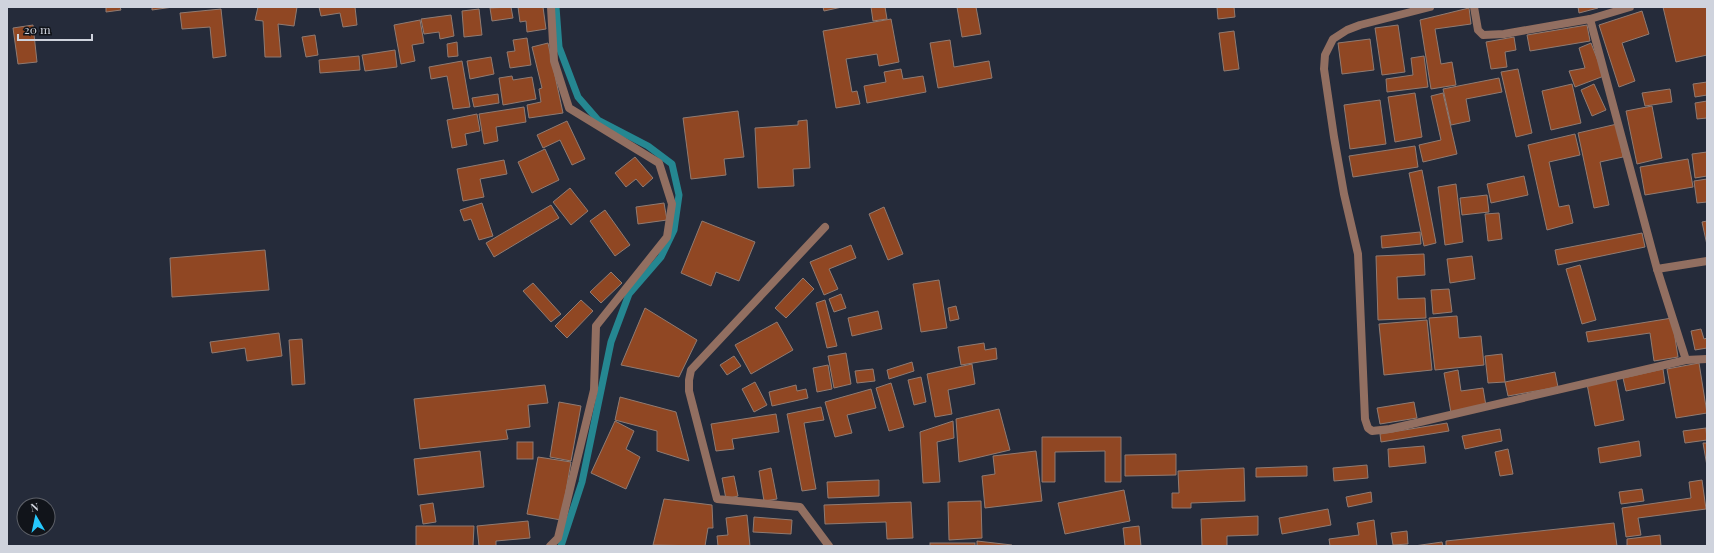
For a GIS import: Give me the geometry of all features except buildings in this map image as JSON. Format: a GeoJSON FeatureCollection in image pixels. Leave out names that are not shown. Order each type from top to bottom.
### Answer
{"type":"FeatureCollection","features":[{"type":"Feature","properties":{"kind":"street"},"geometry":{"type":"LineString","coordinates":[[550,546],[558,538],[594,390],[596,326],[667,237],[672,204],[659,163],[569,108],[554,61],[551,7]]}},
{"type":"Feature","properties":{"kind":"street"},"geometry":{"type":"LineString","coordinates":[[1430,7],[1360,25],[1347,30],[1333,39],[1325,55],[1324,69],[1334,137],[1344,194],[1358,254],[1365,419],[1368,428],[1372,431],[1390,429],[1686,360],[1707,359]]}},
{"type":"Feature","properties":{"kind":"street"},"geometry":{"type":"LineString","coordinates":[[1474,7],[1478,30],[1483,35],[1504,34],[1590,19],[1630,7]]}},
{"type":"Feature","properties":{"kind":"street"},"geometry":{"type":"LineString","coordinates":[[1590,19],[1657,269],[1686,360]]}},
{"type":"Feature","properties":{"kind":"street"},"geometry":{"type":"LineString","coordinates":[[825,227],[691,370],[689,391],[717,499],[800,507],[829,546]]}},
{"type":"Feature","properties":{"kind":"street"},"geometry":{"type":"LineString","coordinates":[[1657,269],[1707,261]]}},
{"type":"Feature","properties":{"kind":"waterway"},"geometry":{"type":"LineString","coordinates":[[556,7],[559,47],[578,97],[598,120],[648,146],[672,164],[679,195],[674,230],[661,257],[629,294],[611,342],[582,482],[561,546]]}}]}
